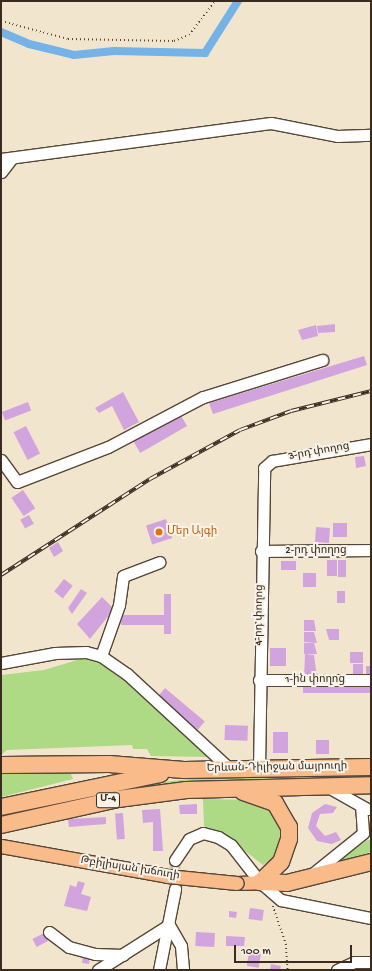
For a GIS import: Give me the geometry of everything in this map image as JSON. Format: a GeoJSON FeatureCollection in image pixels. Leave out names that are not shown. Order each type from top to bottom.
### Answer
{"type":"FeatureCollection","features":[{"type":"Feature","properties":{"kind":"highway"},"geometry":{"type":"LineString","coordinates":[[1,765],[109,764],[184,770]]}},
{"type":"Feature","properties":{"kind":"highway","name":"Երևան-Դիլիջան մայրուղի"},"geometry":{"type":"LineString","coordinates":[[184,770],[229,768],[371,767]]}},
{"type":"Feature","properties":{"kind":"highway"},"geometry":{"type":"LineString","coordinates":[[291,768],[285,776],[291,784]]}},
{"type":"Feature","properties":{"kind":"highway","name":"Մ-4"},"geometry":{"type":"LineString","coordinates":[[1,807],[94,785],[184,770]]}},
{"type":"Feature","properties":{"kind":"highway","name":"Երևան-Դիլիջան մայրուղի"},"geometry":{"type":"LineString","coordinates":[[218,787],[291,784],[371,785]]}},
{"type":"Feature","properties":{"kind":"highway"},"geometry":{"type":"LineString","coordinates":[[218,787],[261,796],[275,803],[285,816],[290,839],[286,852],[281,862],[260,882]]}},
{"type":"Feature","properties":{"kind":"highway","name":"Մ-4"},"geometry":{"type":"LineString","coordinates":[[1,825],[118,799],[218,787]]}},
{"type":"Feature","properties":{"kind":"highway"},"geometry":{"type":"LineString","coordinates":[[260,882],[287,883],[371,862]]}},
{"type":"Feature","properties":{"kind":"main road","name":"Թբիլիսյան խճուղի"},"geometry":{"type":"LineString","coordinates":[[1,846],[167,876],[237,883],[260,882]]}},
{"type":"Feature","properties":{"kind":"street"},"geometry":{"type":"LineString","coordinates":[[1,172],[6,159],[271,123],[337,136],[371,135]]}},
{"type":"Feature","properties":{"kind":"street"},"geometry":{"type":"LineString","coordinates":[[1,460],[17,482],[108,447],[203,397],[322,360]]}},
{"type":"Feature","properties":{"kind":"street","name":"3-րդ փողոց"},"geometry":{"type":"LineString","coordinates":[[268,463],[371,444]]}},
{"type":"Feature","properties":{"kind":"street","name":"4-րդ փողոց"},"geometry":{"type":"LineString","coordinates":[[259,768],[261,488],[268,463]]}},
{"type":"Feature","properties":{"kind":"street","name":"2-րդ փողոց"},"geometry":{"type":"LineString","coordinates":[[261,551],[371,550]]}},
{"type":"Feature","properties":{"kind":"street"},"geometry":{"type":"LineString","coordinates":[[101,656],[119,606],[123,576],[159,562]]}},
{"type":"Feature","properties":{"kind":"street"},"geometry":{"type":"LineString","coordinates":[[1,663],[55,653],[86,652],[101,656],[127,674],[229,768]]}},
{"type":"Feature","properties":{"kind":"street","name":"1-ին փողոց"},"geometry":{"type":"LineString","coordinates":[[259,680],[371,680]]}},
{"type":"Feature","properties":{"kind":"street"},"geometry":{"type":"LineString","coordinates":[[308,877],[367,833],[364,808],[324,784]]}},
{"type":"Feature","properties":{"kind":"street"},"geometry":{"type":"LineString","coordinates":[[175,860],[189,839],[203,834],[213,836],[231,845],[260,882],[281,900],[371,918]]}},
{"type":"Feature","properties":{"kind":"street"},"geometry":{"type":"LineString","coordinates":[[159,970],[175,889]]}},
{"type":"Feature","properties":{"kind":"street"},"geometry":{"type":"LineString","coordinates":[[98,970],[124,955],[169,925]]}},
{"type":"Feature","properties":{"kind":"street"},"geometry":{"type":"LineString","coordinates":[[169,925],[181,946],[183,970]]}},
{"type":"Feature","properties":{"kind":"street"},"geometry":{"type":"LineString","coordinates":[[49,932],[69,947],[95,954],[124,955]]}},
{"type":"Feature","properties":{"kind":"street"},"geometry":{"type":"LineString","coordinates":[[337,970],[354,962],[370,962]]}},
{"type":"Feature","properties":{"kind":"path"},"geometry":{"type":"LineString","coordinates":[[1,21],[68,39],[174,40],[189,35],[215,1]]}},
{"type":"Feature","properties":{"kind":"path"},"geometry":{"type":"LineString","coordinates":[[281,900],[272,907],[286,944],[288,970]]}},
{"type":"Feature","properties":{"kind":"green space"},"geometry":{"type":"Polygon","coordinates":[[[84,658],[102,664],[128,682],[208,757],[151,756],[147,749],[133,749],[132,745],[7,750],[1,755],[1,675],[44,670],[84,658]]]}},
{"type":"Feature","properties":{"kind":"green space"},"geometry":{"type":"Polygon","coordinates":[[[1,772],[70,772],[73,779],[1,797],[1,772]]]}},
{"type":"Feature","properties":{"kind":"green space"},"geometry":{"type":"Polygon","coordinates":[[[300,774],[371,774],[371,778],[300,778],[300,774]]]}},
{"type":"Feature","properties":{"kind":"green space"},"geometry":{"type":"Polygon","coordinates":[[[214,776],[277,778],[175,785],[93,796],[1,818],[1,814],[146,784],[214,776]]]}},
{"type":"Feature","properties":{"kind":"green space"},"geometry":{"type":"Polygon","coordinates":[[[203,799],[255,800],[276,813],[283,834],[274,857],[263,865],[235,843],[204,826],[203,799]]]}},
{"type":"Feature","properties":{"kind":"green space"},"geometry":{"type":"Polygon","coordinates":[[[368,840],[371,840],[371,852],[332,864],[368,840]]]}},
{"type":"Feature","properties":{"kind":"building"},"geometry":{"type":"Polygon","coordinates":[[[335,324],[335,332],[318,333],[317,326],[335,324]]]}},
{"type":"Feature","properties":{"kind":"building"},"geometry":{"type":"Polygon","coordinates":[[[316,325],[318,336],[302,340],[298,330],[316,325]]]}},
{"type":"Feature","properties":{"kind":"building"},"geometry":{"type":"Polygon","coordinates":[[[364,356],[367,365],[213,414],[209,403],[364,356]]]}},
{"type":"Feature","properties":{"kind":"building"},"geometry":{"type":"Polygon","coordinates":[[[123,392],[139,422],[124,430],[112,406],[99,413],[95,408],[123,392]]]}},
{"type":"Feature","properties":{"kind":"building"},"geometry":{"type":"Polygon","coordinates":[[[28,402],[31,410],[5,420],[2,412],[28,402]]]}},
{"type":"Feature","properties":{"kind":"building"},"geometry":{"type":"Polygon","coordinates":[[[180,414],[187,426],[140,453],[133,441],[180,414]]]}},
{"type":"Feature","properties":{"kind":"building"},"geometry":{"type":"Polygon","coordinates":[[[26,426],[40,454],[28,460],[14,432],[26,426]]]}},
{"type":"Feature","properties":{"kind":"building"},"geometry":{"type":"Polygon","coordinates":[[[364,456],[366,466],[356,468],[355,457],[364,456]]]}},
{"type":"Feature","properties":{"kind":"building"},"geometry":{"type":"Polygon","coordinates":[[[23,490],[35,508],[24,516],[11,498],[23,490]]]}},
{"type":"Feature","properties":{"kind":"building"},"geometry":{"type":"Polygon","coordinates":[[[29,515],[34,524],[25,529],[20,520],[29,515]]]}},
{"type":"Feature","properties":{"kind":"building"},"geometry":{"type":"Polygon","coordinates":[[[166,519],[172,538],[152,545],[146,525],[166,519]]]}},
{"type":"Feature","properties":{"kind":"building"},"geometry":{"type":"Polygon","coordinates":[[[333,523],[347,523],[347,537],[333,537],[333,523]]]}},
{"type":"Feature","properties":{"kind":"building"},"geometry":{"type":"Polygon","coordinates":[[[316,527],[330,528],[329,543],[315,542],[316,527]]]}},
{"type":"Feature","properties":{"kind":"building"},"geometry":{"type":"Polygon","coordinates":[[[58,542],[63,551],[54,557],[49,548],[58,542]]]}},
{"type":"Feature","properties":{"kind":"building"},"geometry":{"type":"Polygon","coordinates":[[[327,560],[337,560],[337,576],[327,576],[327,560]]]}},
{"type":"Feature","properties":{"kind":"building"},"geometry":{"type":"Polygon","coordinates":[[[338,560],[346,560],[346,577],[338,577],[338,560]]]}},
{"type":"Feature","properties":{"kind":"building"},"geometry":{"type":"Polygon","coordinates":[[[281,561],[296,561],[296,570],[281,570],[281,561]]]}},
{"type":"Feature","properties":{"kind":"building"},"geometry":{"type":"Polygon","coordinates":[[[303,573],[316,573],[316,587],[303,587],[303,573]]]}},
{"type":"Feature","properties":{"kind":"building"},"geometry":{"type":"Polygon","coordinates":[[[64,579],[73,586],[63,598],[54,592],[64,579]]]}},
{"type":"Feature","properties":{"kind":"building"},"geometry":{"type":"Polygon","coordinates":[[[81,589],[87,593],[72,614],[68,608],[81,589]]]}},
{"type":"Feature","properties":{"kind":"building"},"geometry":{"type":"Polygon","coordinates":[[[337,591],[345,591],[345,603],[337,603],[337,591]]]}},
{"type":"Feature","properties":{"kind":"building"},"geometry":{"type":"Polygon","coordinates":[[[164,594],[171,594],[171,634],[164,634],[164,625],[121,625],[121,615],[164,615],[164,594]]]}},
{"type":"Feature","properties":{"kind":"building"},"geometry":{"type":"Polygon","coordinates":[[[102,597],[114,609],[90,639],[77,624],[102,597]]]}},
{"type":"Feature","properties":{"kind":"building"},"geometry":{"type":"Polygon","coordinates":[[[304,620],[314,620],[316,631],[304,631],[304,620]]]}},
{"type":"Feature","properties":{"kind":"building"},"geometry":{"type":"Polygon","coordinates":[[[326,629],[339,629],[339,640],[329,640],[326,629]]]}},
{"type":"Feature","properties":{"kind":"building"},"geometry":{"type":"Polygon","coordinates":[[[304,632],[314,632],[317,643],[304,642],[304,632]]]}},
{"type":"Feature","properties":{"kind":"building"},"geometry":{"type":"Polygon","coordinates":[[[304,643],[314,643],[317,654],[304,654],[304,643]]]}},
{"type":"Feature","properties":{"kind":"building"},"geometry":{"type":"Polygon","coordinates":[[[270,648],[286,648],[286,666],[270,666],[270,648]]]}},
{"type":"Feature","properties":{"kind":"building"},"geometry":{"type":"Polygon","coordinates":[[[350,652],[363,652],[363,663],[350,663],[350,652]]]}},
{"type":"Feature","properties":{"kind":"building"},"geometry":{"type":"Polygon","coordinates":[[[305,654],[314,655],[317,677],[304,677],[305,654]]]}},
{"type":"Feature","properties":{"kind":"building"},"geometry":{"type":"Polygon","coordinates":[[[353,664],[363,664],[363,677],[353,677],[353,664]]]}},
{"type":"Feature","properties":{"kind":"building"},"geometry":{"type":"Polygon","coordinates":[[[366,666],[371,666],[371,679],[366,677],[366,666]]]}},
{"type":"Feature","properties":{"kind":"building"},"geometry":{"type":"Polygon","coordinates":[[[303,685],[370,685],[370,693],[303,693],[303,685]]]}},
{"type":"Feature","properties":{"kind":"building"},"geometry":{"type":"Polygon","coordinates":[[[165,688],[205,721],[198,730],[158,696],[165,688]]]}},
{"type":"Feature","properties":{"kind":"building"},"geometry":{"type":"Polygon","coordinates":[[[225,725],[248,726],[247,741],[224,740],[225,725]]]}},
{"type":"Feature","properties":{"kind":"building"},"geometry":{"type":"Polygon","coordinates":[[[273,732],[288,732],[288,753],[273,753],[273,732]]]}},
{"type":"Feature","properties":{"kind":"building"},"geometry":{"type":"Polygon","coordinates":[[[316,740],[329,740],[329,754],[316,754],[316,740]]]}},
{"type":"Feature","properties":{"kind":"building"},"geometry":{"type":"Polygon","coordinates":[[[197,804],[197,814],[180,814],[179,805],[197,804]]]}},
{"type":"Feature","properties":{"kind":"building"},"geometry":{"type":"Polygon","coordinates":[[[325,804],[337,807],[333,813],[320,814],[316,826],[325,836],[336,832],[341,840],[332,844],[317,841],[308,828],[312,813],[325,804]]]}},
{"type":"Feature","properties":{"kind":"building"},"geometry":{"type":"Polygon","coordinates":[[[160,809],[163,851],[153,851],[153,822],[143,823],[142,810],[160,809]]]}},
{"type":"Feature","properties":{"kind":"building"},"geometry":{"type":"Polygon","coordinates":[[[123,813],[125,839],[117,839],[115,814],[123,813]]]}},
{"type":"Feature","properties":{"kind":"building"},"geometry":{"type":"Polygon","coordinates":[[[106,817],[106,824],[69,827],[68,819],[106,817]]]}},
{"type":"Feature","properties":{"kind":"building"},"geometry":{"type":"Polygon","coordinates":[[[78,881],[85,883],[81,894],[91,897],[87,911],[64,906],[70,885],[76,887],[78,881]]]}},
{"type":"Feature","properties":{"kind":"building"},"geometry":{"type":"Polygon","coordinates":[[[250,908],[264,910],[262,921],[248,919],[250,908]]]}},
{"type":"Feature","properties":{"kind":"building"},"geometry":{"type":"Polygon","coordinates":[[[229,911],[237,912],[236,918],[229,917],[229,911]]]}},
{"type":"Feature","properties":{"kind":"building"},"geometry":{"type":"Polygon","coordinates":[[[196,932],[215,933],[214,947],[195,946],[196,932]]]}},
{"type":"Feature","properties":{"kind":"building"},"geometry":{"type":"Polygon","coordinates":[[[44,933],[48,941],[37,947],[32,939],[44,933]]]}},
{"type":"Feature","properties":{"kind":"building"},"geometry":{"type":"Polygon","coordinates":[[[226,936],[245,937],[244,946],[226,946],[226,936]]]}},
{"type":"Feature","properties":{"kind":"building"},"geometry":{"type":"Polygon","coordinates":[[[249,952],[261,954],[259,968],[247,966],[249,952]]]}},
{"type":"Feature","properties":{"kind":"building"},"geometry":{"type":"Polygon","coordinates":[[[83,956],[90,958],[89,964],[82,963],[83,956]]]}},
{"type":"Feature","properties":{"kind":"building"},"geometry":{"type":"Polygon","coordinates":[[[271,964],[281,966],[280,970],[270,970],[271,964]]]}},
{"type":"Feature","properties":{"kind":"waterway"},"geometry":{"type":"LineString","coordinates":[[1,32],[29,44],[74,55],[114,51],[205,53],[238,1]]}},
{"type":"Feature","properties":{"kind":"tunnel"},"geometry":{"type":"LineString","coordinates":[[175,860],[175,885]]}},
{"type":"Feature","properties":{"kind":"railway"},"geometry":{"type":"LineString","coordinates":[[1,575],[150,479],[240,430],[291,411],[371,391]]}},
{"type":"Feature","properties":{"kind":"place","name":"Մեր Այգի"},"geometry":{"type":"Point","coordinates":[159,532]}}]}
